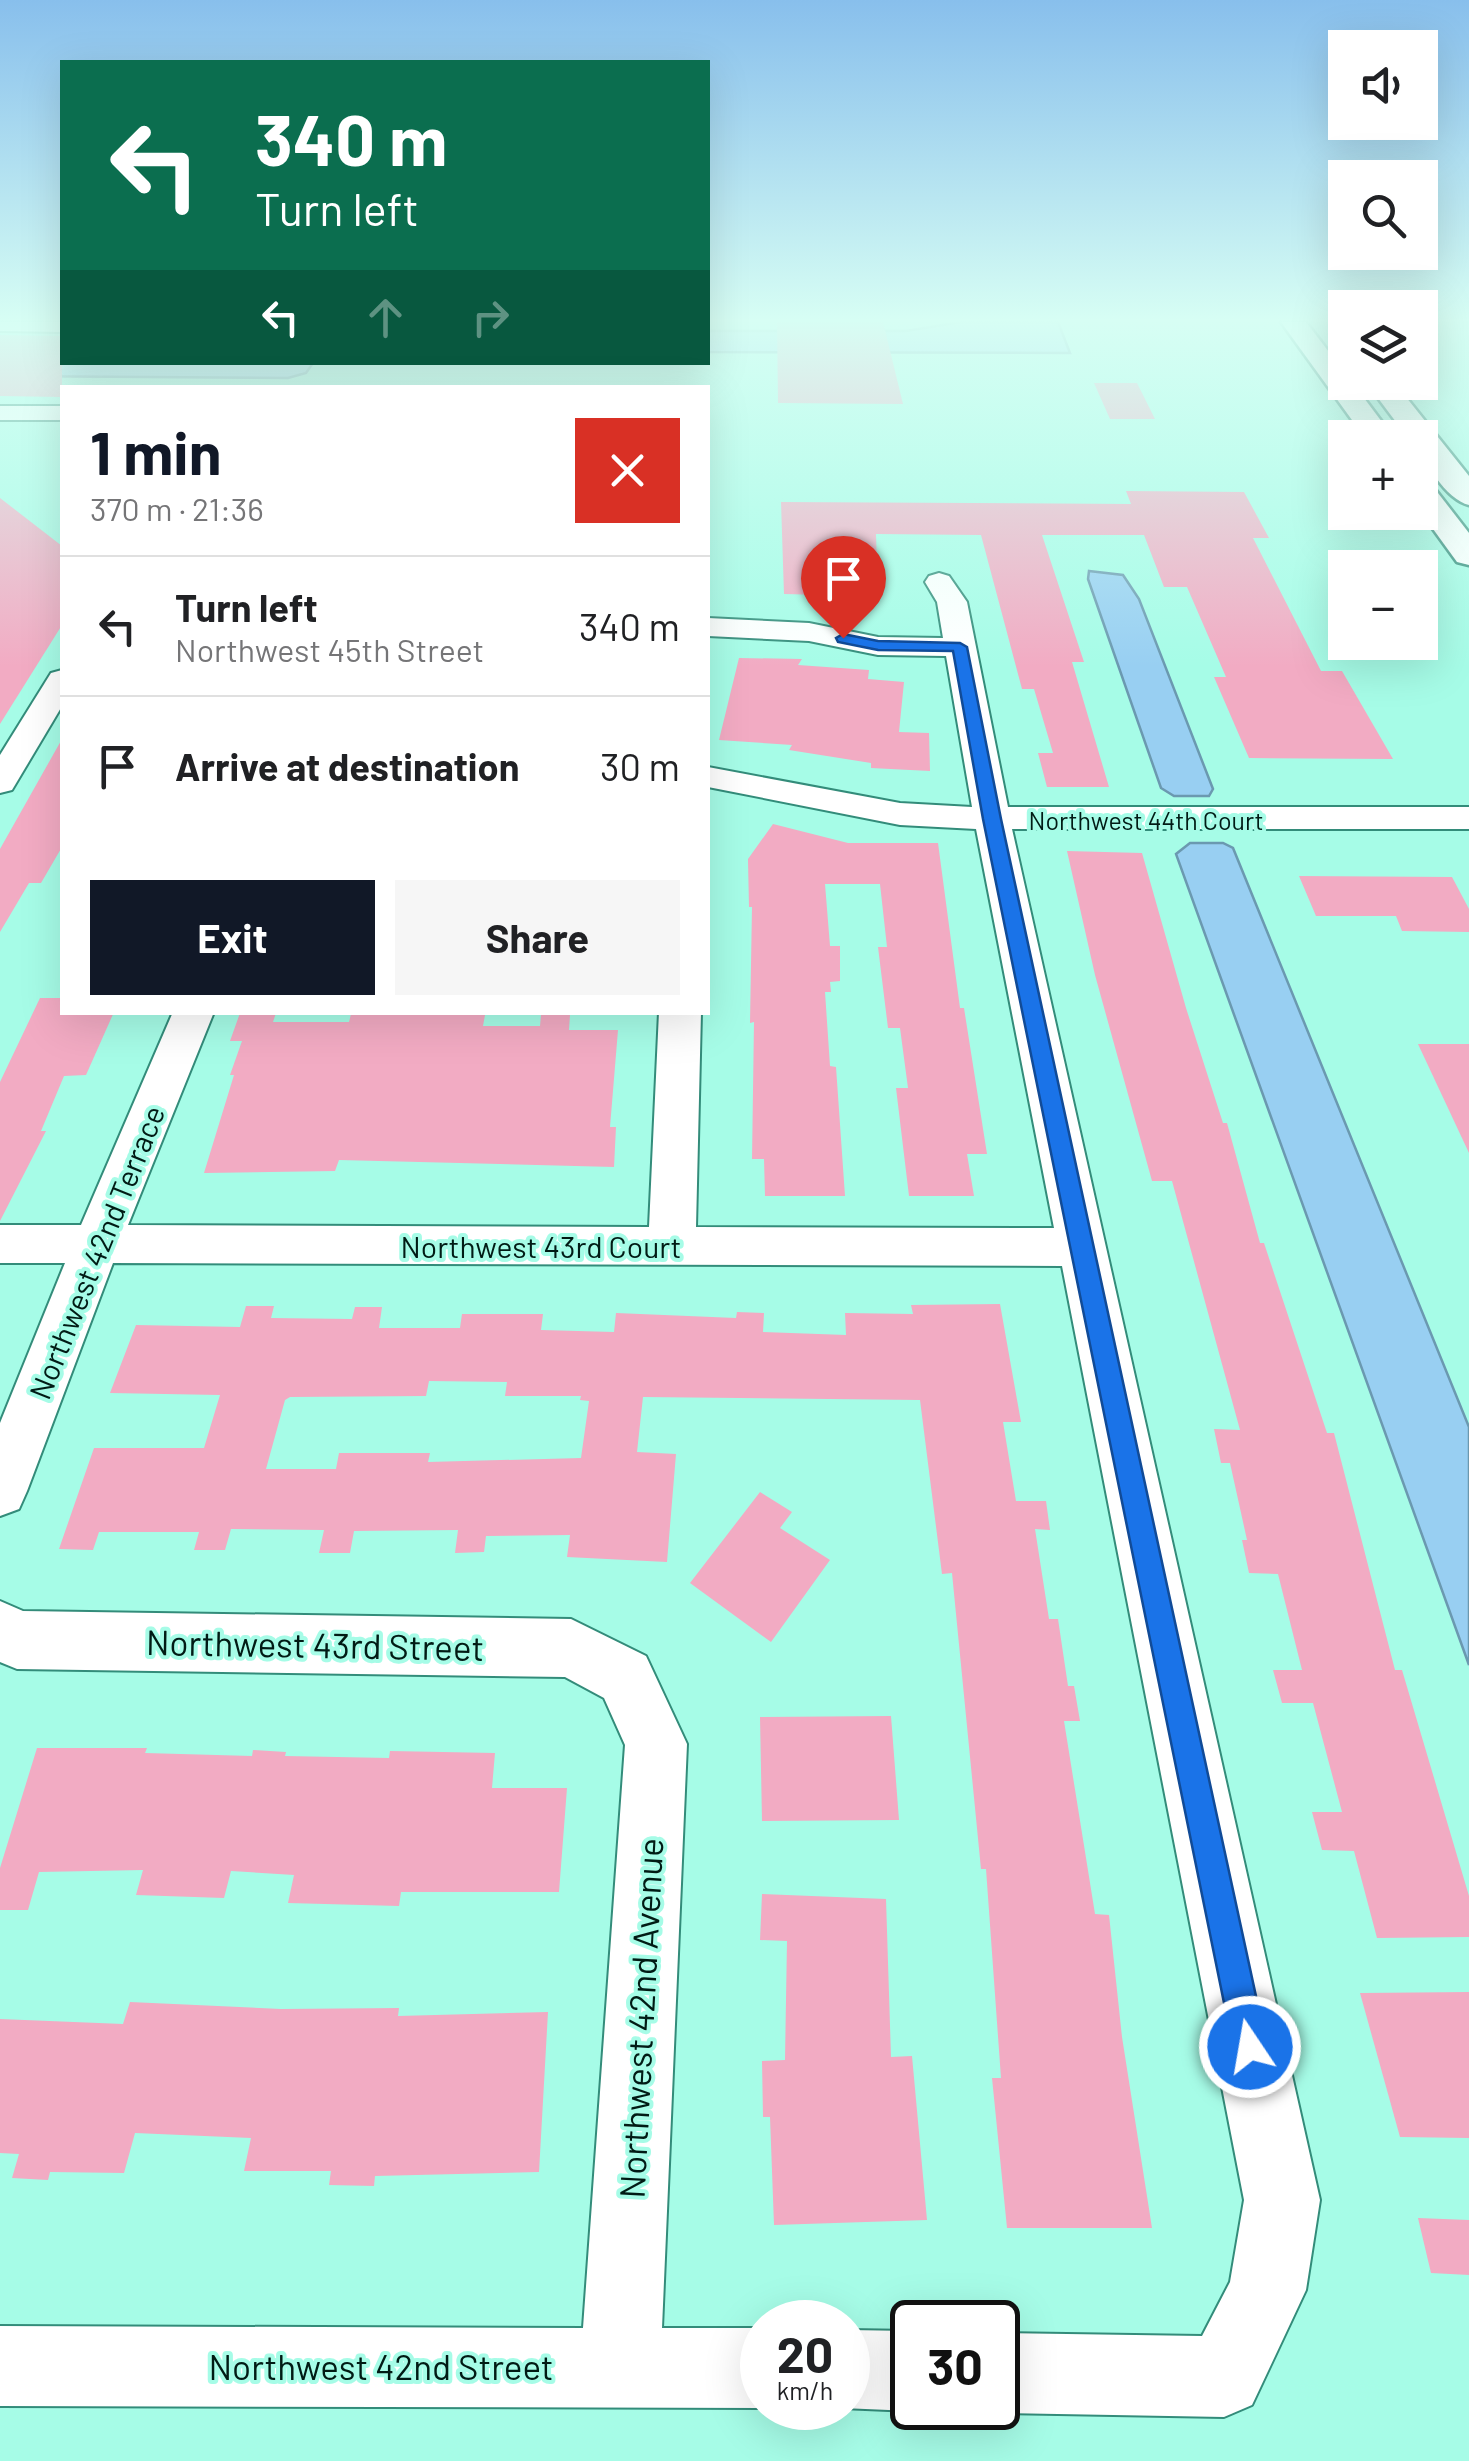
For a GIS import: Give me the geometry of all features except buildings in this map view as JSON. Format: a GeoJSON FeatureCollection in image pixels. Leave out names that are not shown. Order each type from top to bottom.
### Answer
{"type":"FeatureCollection","features":[{"type":"Feature","properties":{"kind":"main road"},"geometry":{"type":"LineString","coordinates":[[1422,437],[1469,496]]}},
{"type":"Feature","properties":{"kind":"main road"},"geometry":{"type":"LineString","coordinates":[[1438,514],[1469,555]]}},
{"type":"Feature","properties":{"kind":"street"},"geometry":{"type":"LineString","coordinates":[[939,582],[952,602],[992,819],[1282,2200],[1266,2290],[1224,2377],[1020,2372]]}},
{"type":"Feature","properties":{"kind":"street"},"geometry":{"type":"LineString","coordinates":[[710,627],[809,632],[878,646],[960,647]]}},
{"type":"Feature","properties":{"kind":"street"},"geometry":{"type":"LineString","coordinates":[[0,783],[9,752],[60,683]]}},
{"type":"Feature","properties":{"kind":"street","name":"Northwest 44th Court"},"geometry":{"type":"LineString","coordinates":[[710,777],[751,781],[873,811],[992,819],[1469,818]]}},
{"type":"Feature","properties":{"kind":"street","name":"Northwest 42nd Terrace"},"geometry":{"type":"LineString","coordinates":[[0,1491],[193,1015]]}},
{"type":"Feature","properties":{"kind":"street"},"geometry":{"type":"LineString","coordinates":[[672,1246],[680,1015]]}},
{"type":"Feature","properties":{"kind":"street","name":"Northwest 43rd Court"},"geometry":{"type":"LineString","coordinates":[[0,1244],[1083,1247]]}},
{"type":"Feature","properties":{"kind":"street","name":"Northwest 43rd Street"},"geometry":{"type":"LineString","coordinates":[[0,1630],[17,1640],[571,1648],[624,1677]]}},
{"type":"Feature","properties":{"kind":"street","name":"Northwest 42nd Avenue"},"geometry":{"type":"LineString","coordinates":[[620,2366],[656,1744],[624,1677]]}},
{"type":"Feature","properties":{"kind":"street","name":"Northwest 42nd Street"},"geometry":{"type":"LineString","coordinates":[[0,2366],[740,2368]]}},
{"type":"Feature","properties":{"kind":"water"},"geometry":{"type":"Polygon","coordinates":[[[1089,571],[1123,575],[1139,599],[1213,789],[1209,796],[1174,796],[1161,788],[1088,579],[1089,571]]]}},
{"type":"Feature","properties":{"kind":"water"},"geometry":{"type":"Polygon","coordinates":[[[1190,843],[1223,843],[1233,848],[1469,1427],[1469,1665],[1176,854],[1190,843]]]}},
{"type":"Feature","properties":{"kind":"route"},"geometry":{"type":"LineString","coordinates":[[843,638],[878,646],[960,647],[992,819],[1250,2047]]}}]}
